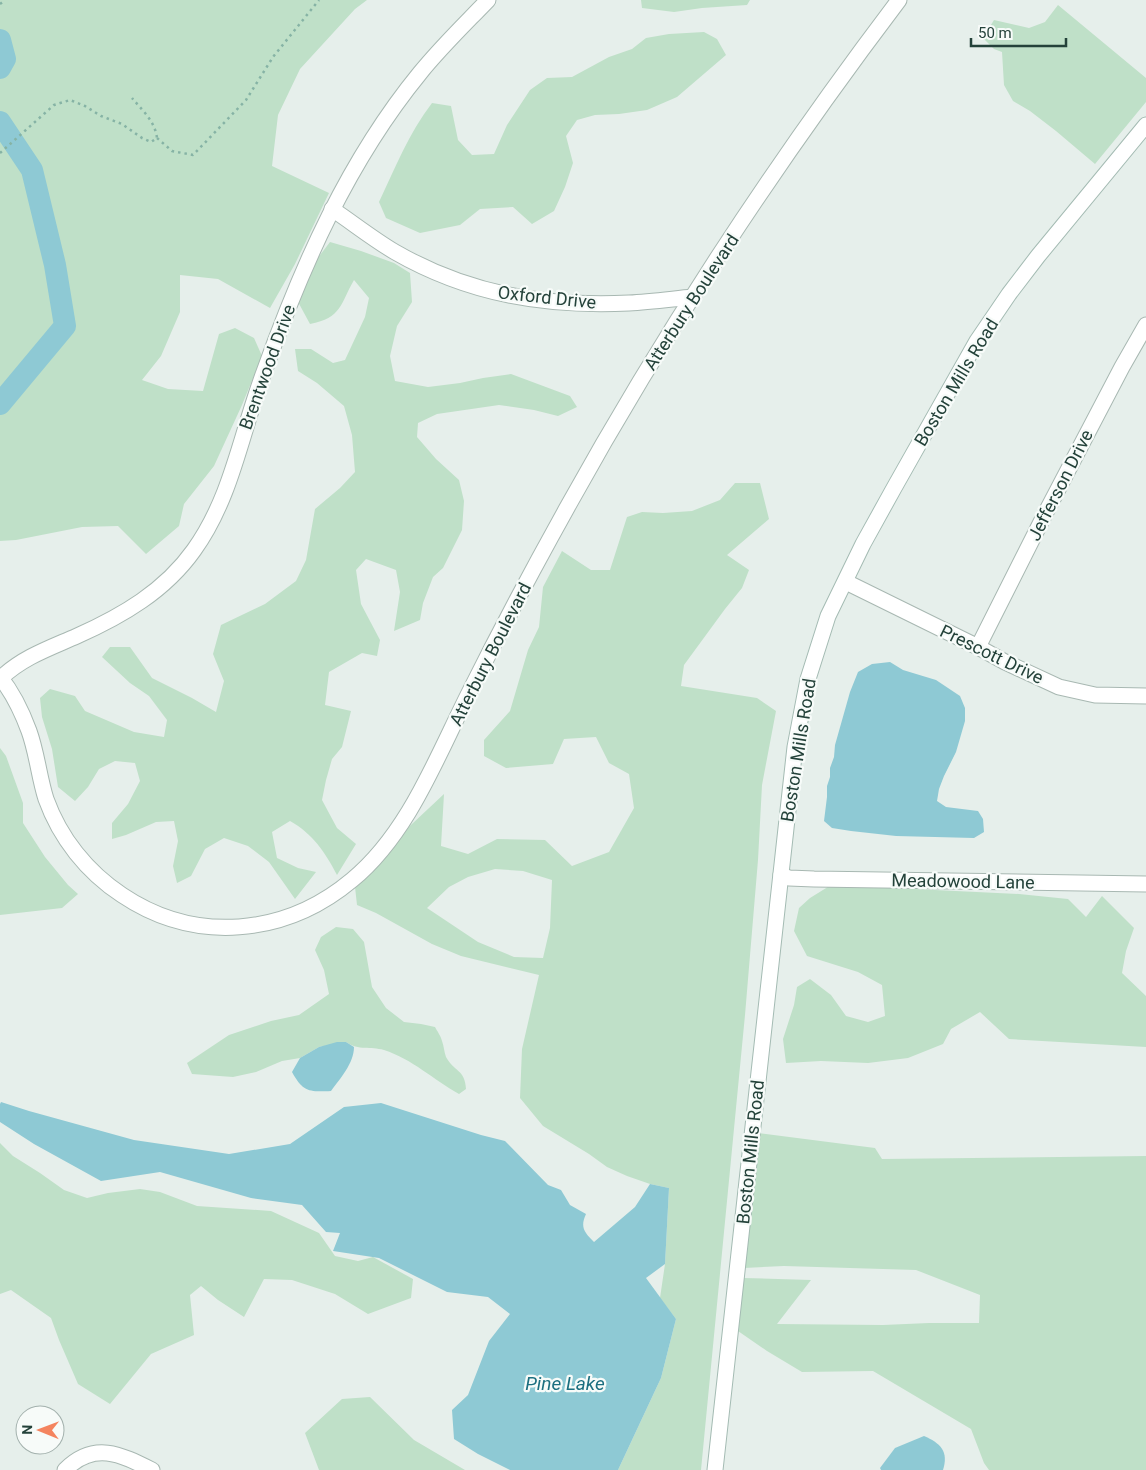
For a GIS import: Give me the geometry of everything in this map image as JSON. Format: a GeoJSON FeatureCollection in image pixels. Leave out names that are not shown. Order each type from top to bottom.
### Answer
{"type":"FeatureCollection","features":[{"type":"Feature","properties":{"kind":"street","name":"Brentwood Drive"},"geometry":{"type":"LineString","coordinates":[[1,677],[26,659],[94,629],[147,599],[172,576],[194,550],[216,515],[227,488],[263,374],[291,300],[332,209],[365,150],[401,98],[440,50],[488,0]]}},
{"type":"Feature","properties":{"kind":"street","name":"Atterbury Boulevard"},"geometry":{"type":"LineString","coordinates":[[1,677],[10,691],[29,732],[54,820],[82,860],[102,880],[123,896],[148,910],[173,920],[199,926],[227,928],[252,926],[283,919],[312,907],[356,877],[378,855],[395,834],[428,777],[496,640],[571,501],[639,383],[771,176],[848,67],[899,0]]}},
{"type":"Feature","properties":{"kind":"street","name":"Boston Mills Road"},"geometry":{"type":"LineString","coordinates":[[715,1470],[795,747],[804,694],[816,650],[828,616],[863,544],[977,341],[1030,266],[1146,125]]}},
{"type":"Feature","properties":{"kind":"street","name":"Oxford Drive"},"geometry":{"type":"LineString","coordinates":[[332,209],[394,252],[433,272],[498,294],[553,302],[584,303],[630,303],[693,297]]}},
{"type":"Feature","properties":{"kind":"street","name":"Jefferson Drive"},"geometry":{"type":"LineString","coordinates":[[978,647],[1039,525],[1146,325]]}},
{"type":"Feature","properties":{"kind":"street","name":"Prescott Drive"},"geometry":{"type":"LineString","coordinates":[[846,582],[978,647],[1012,666],[1059,687],[1095,695],[1146,696]]}},
{"type":"Feature","properties":{"kind":"street","name":"Meadowood Lane"},"geometry":{"type":"LineString","coordinates":[[781,875],[789,878],[814,879],[1146,884]]}},
{"type":"Feature","properties":{"kind":"street"},"geometry":{"type":"LineString","coordinates":[[65,1470],[79,1458],[100,1452],[113,1454],[152,1470]]}},
{"type":"Feature","properties":{"kind":"path"},"geometry":{"type":"LineString","coordinates":[[0,4],[5,0]]}},
{"type":"Feature","properties":{"kind":"path"},"geometry":{"type":"LineString","coordinates":[[132,98],[156,128],[157,138],[172,150],[194,155],[246,100],[273,57],[319,0]]}},
{"type":"Feature","properties":{"kind":"path"},"geometry":{"type":"LineString","coordinates":[[0,153],[54,105],[70,100],[85,106],[101,116],[122,124],[151,142],[157,138]]}},
{"type":"Feature","properties":{"kind":"green space"},"geometry":{"type":"Polygon","coordinates":[[[0,0],[367,0],[355,9],[300,69],[278,115],[272,166],[329,193],[295,264],[270,308],[218,279],[180,275],[180,312],[161,356],[142,380],[168,389],[203,391],[219,334],[235,328],[254,338],[262,356],[214,466],[184,504],[179,526],[146,554],[118,526],[82,527],[16,540],[0,541],[0,0]]]}},
{"type":"Feature","properties":{"kind":"green space"},"geometry":{"type":"Polygon","coordinates":[[[641,0],[750,0],[747,5],[674,12],[642,8],[641,0]]]}},
{"type":"Feature","properties":{"kind":"green space"},"geometry":{"type":"Polygon","coordinates":[[[1058,5],[1146,78],[1146,102],[1095,164],[1030,111],[1013,101],[1004,85],[1002,52],[994,49],[983,38],[994,20],[1029,28],[1045,22],[1058,5]]]}},
{"type":"Feature","properties":{"kind":"green space"},"geometry":{"type":"Polygon","coordinates":[[[704,32],[717,39],[726,55],[677,97],[647,110],[595,115],[577,120],[566,136],[573,163],[565,187],[554,211],[532,224],[513,207],[480,209],[460,225],[420,233],[386,218],[379,202],[409,139],[432,103],[451,106],[458,140],[472,155],[494,154],[507,125],[530,90],[547,78],[572,77],[609,57],[632,49],[646,38],[669,34],[704,32]]]}},
{"type":"Feature","properties":{"kind":"green space"},"geometry":{"type":"Polygon","coordinates":[[[330,242],[394,263],[410,273],[412,302],[397,326],[390,356],[395,381],[428,387],[511,374],[570,396],[577,407],[558,416],[499,405],[437,414],[418,423],[417,437],[436,459],[459,480],[464,501],[462,530],[443,568],[433,577],[423,603],[420,620],[394,631],[400,592],[396,570],[366,559],[356,570],[361,604],[380,640],[377,656],[362,653],[329,672],[325,705],[351,711],[342,747],[332,759],[322,800],[337,828],[356,844],[337,875],[318,844],[290,821],[272,832],[277,858],[298,868],[316,872],[295,899],[269,862],[248,846],[224,838],[205,849],[191,876],[177,883],[173,866],[178,841],[174,821],[156,822],[112,839],[112,823],[128,804],[140,781],[135,763],[115,761],[99,769],[88,787],[75,801],[58,787],[52,749],[42,717],[40,698],[50,689],[75,696],[85,711],[134,732],[164,737],[167,720],[149,696],[130,683],[102,657],[110,647],[130,647],[152,678],[216,712],[224,681],[213,654],[221,625],[265,604],[296,581],[306,560],[315,509],[340,488],[355,472],[352,435],[344,406],[317,383],[298,371],[295,349],[311,349],[333,363],[345,360],[365,317],[369,298],[354,280],[339,309],[321,321],[310,324],[297,300],[317,259],[330,242]]]}},
{"type":"Feature","properties":{"kind":"green space"},"geometry":{"type":"Polygon","coordinates":[[[735,483],[760,483],[769,519],[727,555],[749,570],[742,588],[684,665],[681,686],[757,698],[776,711],[762,785],[758,860],[745,1015],[701,1470],[618,1470],[661,1378],[676,1319],[660,1298],[665,1264],[669,1188],[650,1184],[607,1167],[543,1126],[520,1098],[522,1049],[539,975],[461,956],[432,944],[376,913],[357,905],[355,887],[397,838],[444,794],[441,846],[468,854],[497,839],[545,840],[572,866],[609,852],[634,808],[629,774],[609,763],[596,737],[564,739],[553,764],[506,768],[484,756],[484,740],[510,711],[528,650],[539,627],[543,587],[562,551],[591,570],[610,570],[627,517],[642,512],[692,511],[720,500],[735,483]],[[495,869],[468,877],[449,887],[427,908],[478,942],[514,957],[543,958],[550,928],[552,880],[523,871],[495,869]]]}},
{"type":"Feature","properties":{"kind":"green space"},"geometry":{"type":"Polygon","coordinates":[[[0,748],[6,756],[23,803],[23,823],[45,857],[78,894],[62,908],[0,915],[0,748]]]}},
{"type":"Feature","properties":{"kind":"green space"},"geometry":{"type":"Polygon","coordinates":[[[831,885],[1019,894],[1068,899],[1086,917],[1102,896],[1134,928],[1126,951],[1122,973],[1146,996],[1146,1047],[1009,1039],[980,1012],[951,1029],[943,1044],[908,1058],[868,1063],[821,1061],[786,1063],[783,1039],[794,1005],[797,987],[810,979],[831,995],[846,1016],[868,1022],[885,1016],[882,985],[858,972],[807,956],[794,931],[799,908],[810,898],[831,885]]]}},
{"type":"Feature","properties":{"kind":"green space"},"geometry":{"type":"Polygon","coordinates":[[[336,927],[353,929],[364,942],[372,987],[386,1008],[404,1022],[435,1027],[441,1039],[446,1057],[464,1078],[466,1089],[459,1094],[394,1054],[384,1050],[351,1045],[346,1042],[319,1047],[300,1058],[282,1061],[256,1072],[233,1077],[192,1074],[187,1063],[229,1035],[271,1021],[299,1015],[329,994],[324,970],[315,950],[321,937],[336,927]]]}},
{"type":"Feature","properties":{"kind":"green space"},"geometry":{"type":"Polygon","coordinates":[[[758,1133],[875,1148],[882,1159],[1146,1156],[1146,1470],[989,1470],[984,1463],[971,1429],[873,1371],[802,1372],[738,1331],[743,1278],[811,1280],[777,1324],[883,1325],[979,1323],[980,1295],[916,1270],[784,1266],[744,1268],[758,1133]]]}},
{"type":"Feature","properties":{"kind":"green space"},"geometry":{"type":"Polygon","coordinates":[[[0,1143],[13,1156],[64,1190],[87,1198],[140,1189],[160,1192],[197,1206],[271,1211],[319,1233],[335,1256],[358,1261],[373,1257],[413,1279],[411,1298],[368,1314],[335,1294],[292,1280],[264,1279],[244,1317],[201,1286],[190,1295],[194,1335],[151,1354],[110,1404],[78,1384],[51,1318],[11,1290],[0,1294],[0,1143]]]}},
{"type":"Feature","properties":{"kind":"green space"},"geometry":{"type":"Polygon","coordinates":[[[370,1397],[414,1440],[465,1470],[319,1470],[305,1433],[342,1399],[370,1397]]]}},
{"type":"Feature","properties":{"kind":"water"},"geometry":{"type":"Polygon","coordinates":[[[890,662],[903,670],[936,680],[960,696],[965,708],[965,721],[956,752],[939,789],[937,801],[946,807],[978,811],[983,819],[984,832],[974,838],[896,836],[851,831],[832,828],[824,821],[827,786],[835,745],[850,692],[858,672],[872,664],[890,662]]]}},
{"type":"Feature","properties":{"kind":"water"},"geometry":{"type":"Polygon","coordinates":[[[337,1042],[346,1042],[354,1047],[349,1065],[331,1091],[312,1091],[303,1087],[292,1072],[300,1058],[319,1047],[337,1042]]]}},
{"type":"Feature","properties":{"kind":"water","name":"Pine Lake"},"geometry":{"type":"Polygon","coordinates":[[[1,1102],[134,1140],[229,1154],[290,1144],[344,1107],[381,1103],[505,1141],[548,1185],[561,1190],[570,1205],[586,1214],[583,1226],[594,1242],[635,1207],[650,1184],[669,1188],[665,1264],[646,1278],[676,1319],[661,1378],[618,1470],[510,1470],[454,1439],[452,1410],[468,1395],[489,1341],[510,1314],[488,1297],[447,1292],[379,1258],[333,1251],[340,1233],[326,1232],[302,1205],[251,1198],[160,1172],[101,1181],[34,1144],[0,1122],[1,1102]]]}},
{"type":"Feature","properties":{"kind":"water"},"geometry":{"type":"Polygon","coordinates":[[[924,1436],[942,1448],[945,1458],[943,1470],[881,1470],[880,1468],[895,1448],[924,1436]]]}},
{"type":"Feature","properties":{"kind":"waterway"},"geometry":{"type":"LineString","coordinates":[[0,40],[5,59],[0,68]]}},
{"type":"Feature","properties":{"kind":"waterway"},"geometry":{"type":"LineString","coordinates":[[0,122],[32,170],[55,265],[65,326],[0,404]]}}]}
